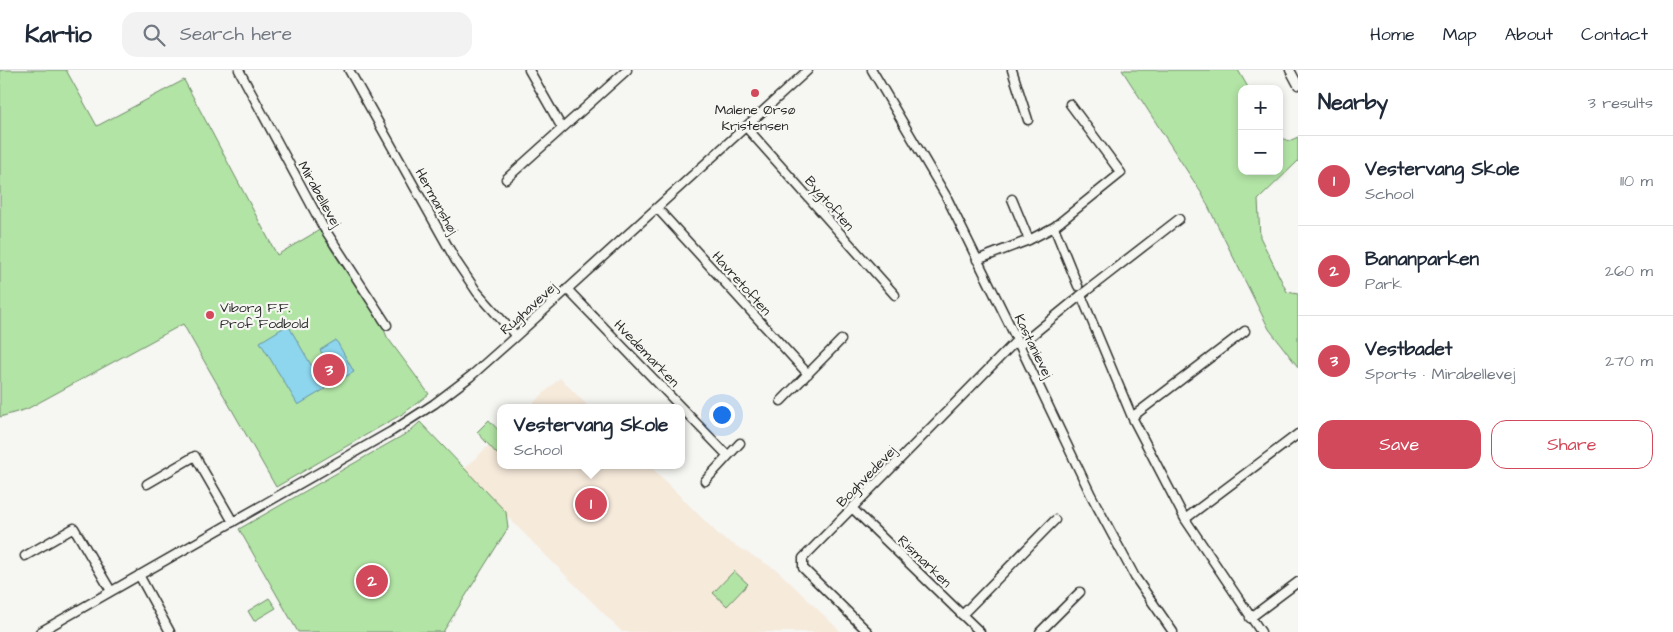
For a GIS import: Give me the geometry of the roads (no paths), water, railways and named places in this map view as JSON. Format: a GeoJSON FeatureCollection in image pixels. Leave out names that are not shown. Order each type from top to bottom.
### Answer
{"type":"FeatureCollection","features":[{"type":"Feature","properties":{"kind":"street","name":"Mirabellevej"},"geometry":{"type":"LineString","coordinates":[[239,70],[322,224],[387,325]]}},
{"type":"Feature","properties":{"kind":"street","name":"Hermanshøj"},"geometry":{"type":"LineString","coordinates":[[349,70],[456,261],[477,292],[516,336]]}},
{"type":"Feature","properties":{"kind":"street"},"geometry":{"type":"LineString","coordinates":[[529,70],[562,128]]}},
{"type":"Feature","properties":{"kind":"street"},"geometry":{"type":"LineString","coordinates":[[506,179],[627,70]]}},
{"type":"Feature","properties":{"kind":"street","name":"Rughavevej"},"geometry":{"type":"LineString","coordinates":[[40,632],[392,431],[434,404],[471,376],[568,290],[808,70]]}},
{"type":"Feature","properties":{"kind":"street","name":"Kastanievej"},"geometry":{"type":"LineString","coordinates":[[872,70],[946,196],[1019,342],[1091,495],[1136,577],[1173,632]]}},
{"type":"Feature","properties":{"kind":"street"},"geometry":{"type":"LineString","coordinates":[[1012,70],[1028,120]]}},
{"type":"Feature","properties":{"kind":"street"},"geometry":{"type":"LineString","coordinates":[[1290,70],[1298,85]]}},
{"type":"Feature","properties":{"kind":"street"},"geometry":{"type":"LineString","coordinates":[[978,260],[1029,240],[1054,227],[1122,173],[1070,104]]}},
{"type":"Feature","properties":{"kind":"street","name":"Bygtoften"},"geometry":{"type":"LineString","coordinates":[[746,126],[895,295]]}},
{"type":"Feature","properties":{"kind":"street"},"geometry":{"type":"LineString","coordinates":[[1012,199],[1029,240]]}},
{"type":"Feature","properties":{"kind":"street","name":"Havretoften"},"geometry":{"type":"LineString","coordinates":[[657,208],[808,374]]}},
{"type":"Feature","properties":{"kind":"street","name":"Boghvedevej"},"geometry":{"type":"LineString","coordinates":[[868,632],[803,568],[803,558],[1019,342],[1179,219]]}},
{"type":"Feature","properties":{"kind":"street"},"geometry":{"type":"LineString","coordinates":[[1054,227],[1078,286]]}},
{"type":"Feature","properties":{"kind":"street","name":"Hvedemarken"},"geometry":{"type":"LineString","coordinates":[[568,290],[678,404]]}},
{"type":"Feature","properties":{"kind":"street"},"geometry":{"type":"LineString","coordinates":[[1081,295],[1132,418],[1185,519],[1261,632]]}},
{"type":"Feature","properties":{"kind":"street"},"geometry":{"type":"LineString","coordinates":[[1132,418],[1245,331]]}},
{"type":"Feature","properties":{"kind":"street"},"geometry":{"type":"LineString","coordinates":[[781,401],[841,340]]}},
{"type":"Feature","properties":{"kind":"street","name":"Hvedemarken"},"geometry":{"type":"LineString","coordinates":[[685,411],[728,456]]}},
{"type":"Feature","properties":{"kind":"street"},"geometry":{"type":"LineString","coordinates":[[1185,519],[1298,434]]}},
{"type":"Feature","properties":{"kind":"street"},"geometry":{"type":"LineString","coordinates":[[705,481],[740,443]]}},
{"type":"Feature","properties":{"kind":"street"},"geometry":{"type":"LineString","coordinates":[[147,484],[195,456],[233,522]]}},
{"type":"Feature","properties":{"kind":"street","name":"Rismarken"},"geometry":{"type":"LineString","coordinates":[[852,508],[980,632]]}},
{"type":"Feature","properties":{"kind":"street"},"geometry":{"type":"LineString","coordinates":[[962,615],[1055,520]]}},
{"type":"Feature","properties":{"kind":"street"},"geometry":{"type":"LineString","coordinates":[[25,556],[74,528],[111,592]]}},
{"type":"Feature","properties":{"kind":"street"},"geometry":{"type":"LineString","coordinates":[[139,575],[170,632]]}},
{"type":"Feature","properties":{"kind":"street"},"geometry":{"type":"LineString","coordinates":[[1250,618],[1298,582]]}},
{"type":"Feature","properties":{"kind":"street"},"geometry":{"type":"LineString","coordinates":[[1040,632],[1080,592]]}},
{"type":"Feature","properties":{"kind":"water"},"geometry":{"type":"Polygon","coordinates":[[[288,325],[325,389],[298,405],[260,342],[288,325]]]}},
{"type":"Feature","properties":{"kind":"water"},"geometry":{"type":"Polygon","coordinates":[[[336,340],[354,372],[338,381],[320,350],[336,340]]]}},
{"type":"Feature","properties":{"kind":"place","name":"Malene Ørsø Kristensen"},"geometry":{"type":"Point","coordinates":[755,93]}},
{"type":"Feature","properties":{"kind":"place","name":"Viborg F.F. Prof Fodbold"},"geometry":{"type":"Point","coordinates":[210,315]}},
{"type":"Feature","properties":{"kind":"place","name":"Vestbadet"},"geometry":{"type":"Point","coordinates":[329,370]}},
{"type":"Feature","properties":{"kind":"place","name":"Vestervang Skole"},"geometry":{"type":"Point","coordinates":[591,504]}},
{"type":"Feature","properties":{"kind":"place","name":"Bananparken"},"geometry":{"type":"Point","coordinates":[372,581]}}]}
